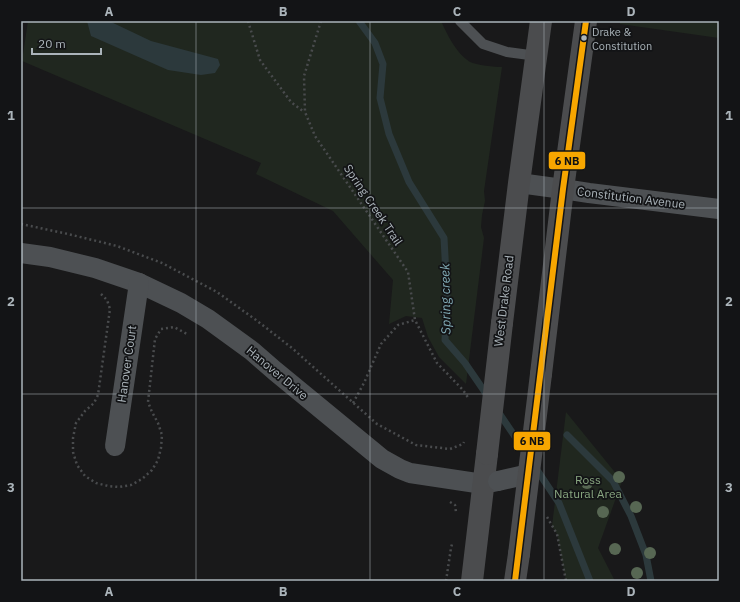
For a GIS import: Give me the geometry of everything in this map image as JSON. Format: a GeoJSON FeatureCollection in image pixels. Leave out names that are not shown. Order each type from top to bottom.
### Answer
{"type":"FeatureCollection","features":[{"type":"Feature","properties":{"kind":"main road","name":"West Drake Road"},"geometry":{"type":"LineString","coordinates":[[472,581],[490,483],[486,454],[519,183],[541,21]]}},
{"type":"Feature","properties":{"kind":"main road"},"geometry":{"type":"LineString","coordinates":[[516,581],[563,189],[586,21]]}},
{"type":"Feature","properties":{"kind":"street","name":"Constitution Avenue"},"geometry":{"type":"LineString","coordinates":[[519,183],[719,209]]}},
{"type":"Feature","properties":{"kind":"street","name":"Hanover Drive"},"geometry":{"type":"LineString","coordinates":[[21,253],[50,257],[95,268],[139,283],[181,303],[208,319],[252,350],[340,425],[382,459],[400,470],[410,473],[490,483],[529,474]]}},
{"type":"Feature","properties":{"kind":"street","name":"Hanover Court"},"geometry":{"type":"LineString","coordinates":[[115,446],[139,283]]}},
{"type":"Feature","properties":{"kind":"lane"},"geometry":{"type":"LineString","coordinates":[[460,21],[483,44],[507,52],[537,56]]}},
{"type":"Feature","properties":{"kind":"path"},"geometry":{"type":"LineString","coordinates":[[248,21],[260,60],[291,102],[304,112]]}},
{"type":"Feature","properties":{"kind":"path","name":"Spring Creek Trail"},"geometry":{"type":"LineString","coordinates":[[320,21],[304,76],[304,112],[316,136],[408,272],[415,320],[437,363],[463,390]]}},
{"type":"Feature","properties":{"kind":"path"},"geometry":{"type":"LineString","coordinates":[[95,292],[102,294],[108,300],[110,309],[98,395],[94,403],[85,411],[76,423],[73,438],[73,452],[77,465],[85,476],[96,483],[119,487],[131,485],[142,479],[152,470],[158,460],[162,435],[148,402],[155,339],[160,329],[174,327],[193,338]]}},
{"type":"Feature","properties":{"kind":"path"},"geometry":{"type":"LineString","coordinates":[[340,425],[364,383],[381,344],[398,325],[415,320]]}},
{"type":"Feature","properties":{"kind":"path"},"geometry":{"type":"LineString","coordinates":[[445,499],[455,505],[456,518]]}},
{"type":"Feature","properties":{"kind":"path"},"geometry":{"type":"LineString","coordinates":[[557,534],[566,581]]}},
{"type":"Feature","properties":{"kind":"path"},"geometry":{"type":"LineString","coordinates":[[446,581],[453,542]]}},
{"type":"Feature","properties":{"kind":"green space"},"geometry":{"type":"Polygon","coordinates":[[[28,21],[441,21],[453,44],[470,62],[502,67],[484,191],[485,201],[481,227],[484,238],[466,384],[439,357],[428,337],[422,318],[406,316],[389,324],[393,280],[333,211],[256,174],[261,163],[22,61],[28,21]]]}},
{"type":"Feature","properties":{"kind":"green space"},"geometry":{"type":"Polygon","coordinates":[[[620,21],[719,21],[719,38],[620,24],[620,21]]]}},
{"type":"Feature","properties":{"kind":"green space","name":"Ross Natural Area"},"geometry":{"type":"Polygon","coordinates":[[[566,412],[622,481],[598,548],[615,581],[566,581],[557,534],[552,526],[566,412]]]}},
{"type":"Feature","properties":{"kind":"shaded area"},"geometry":{"type":"Polygon","coordinates":[[[87,21],[109,21],[151,41],[218,59],[220,65],[215,73],[201,75],[168,70],[91,36],[87,21]]]}},
{"type":"Feature","properties":{"kind":"waterway","name":"Spring creek"},"geometry":{"type":"LineString","coordinates":[[359,21],[375,43],[383,64],[380,98],[389,134],[409,182],[444,238],[447,293],[445,340],[465,363],[489,398]]}},
{"type":"Feature","properties":{"kind":"waterway","name":"Spring creek"},"geometry":{"type":"LineString","coordinates":[[497,410],[526,453]]}},
{"type":"Feature","properties":{"kind":"waterway"},"geometry":{"type":"LineString","coordinates":[[567,435],[613,481],[631,516],[646,555],[651,581]]}},
{"type":"Feature","properties":{"kind":"waterway","name":"Spring creek"},"geometry":{"type":"LineString","coordinates":[[535,467],[559,503],[590,581]]}},
{"type":"Feature","properties":{"kind":"transit line"},"geometry":{"type":"LineString","coordinates":[[515,581],[563,189],[586,21]]}},
{"type":"Feature","properties":{"kind":"place","name":"Drake & Constitution"},"geometry":{"type":"Point","coordinates":[584,38]}}]}
